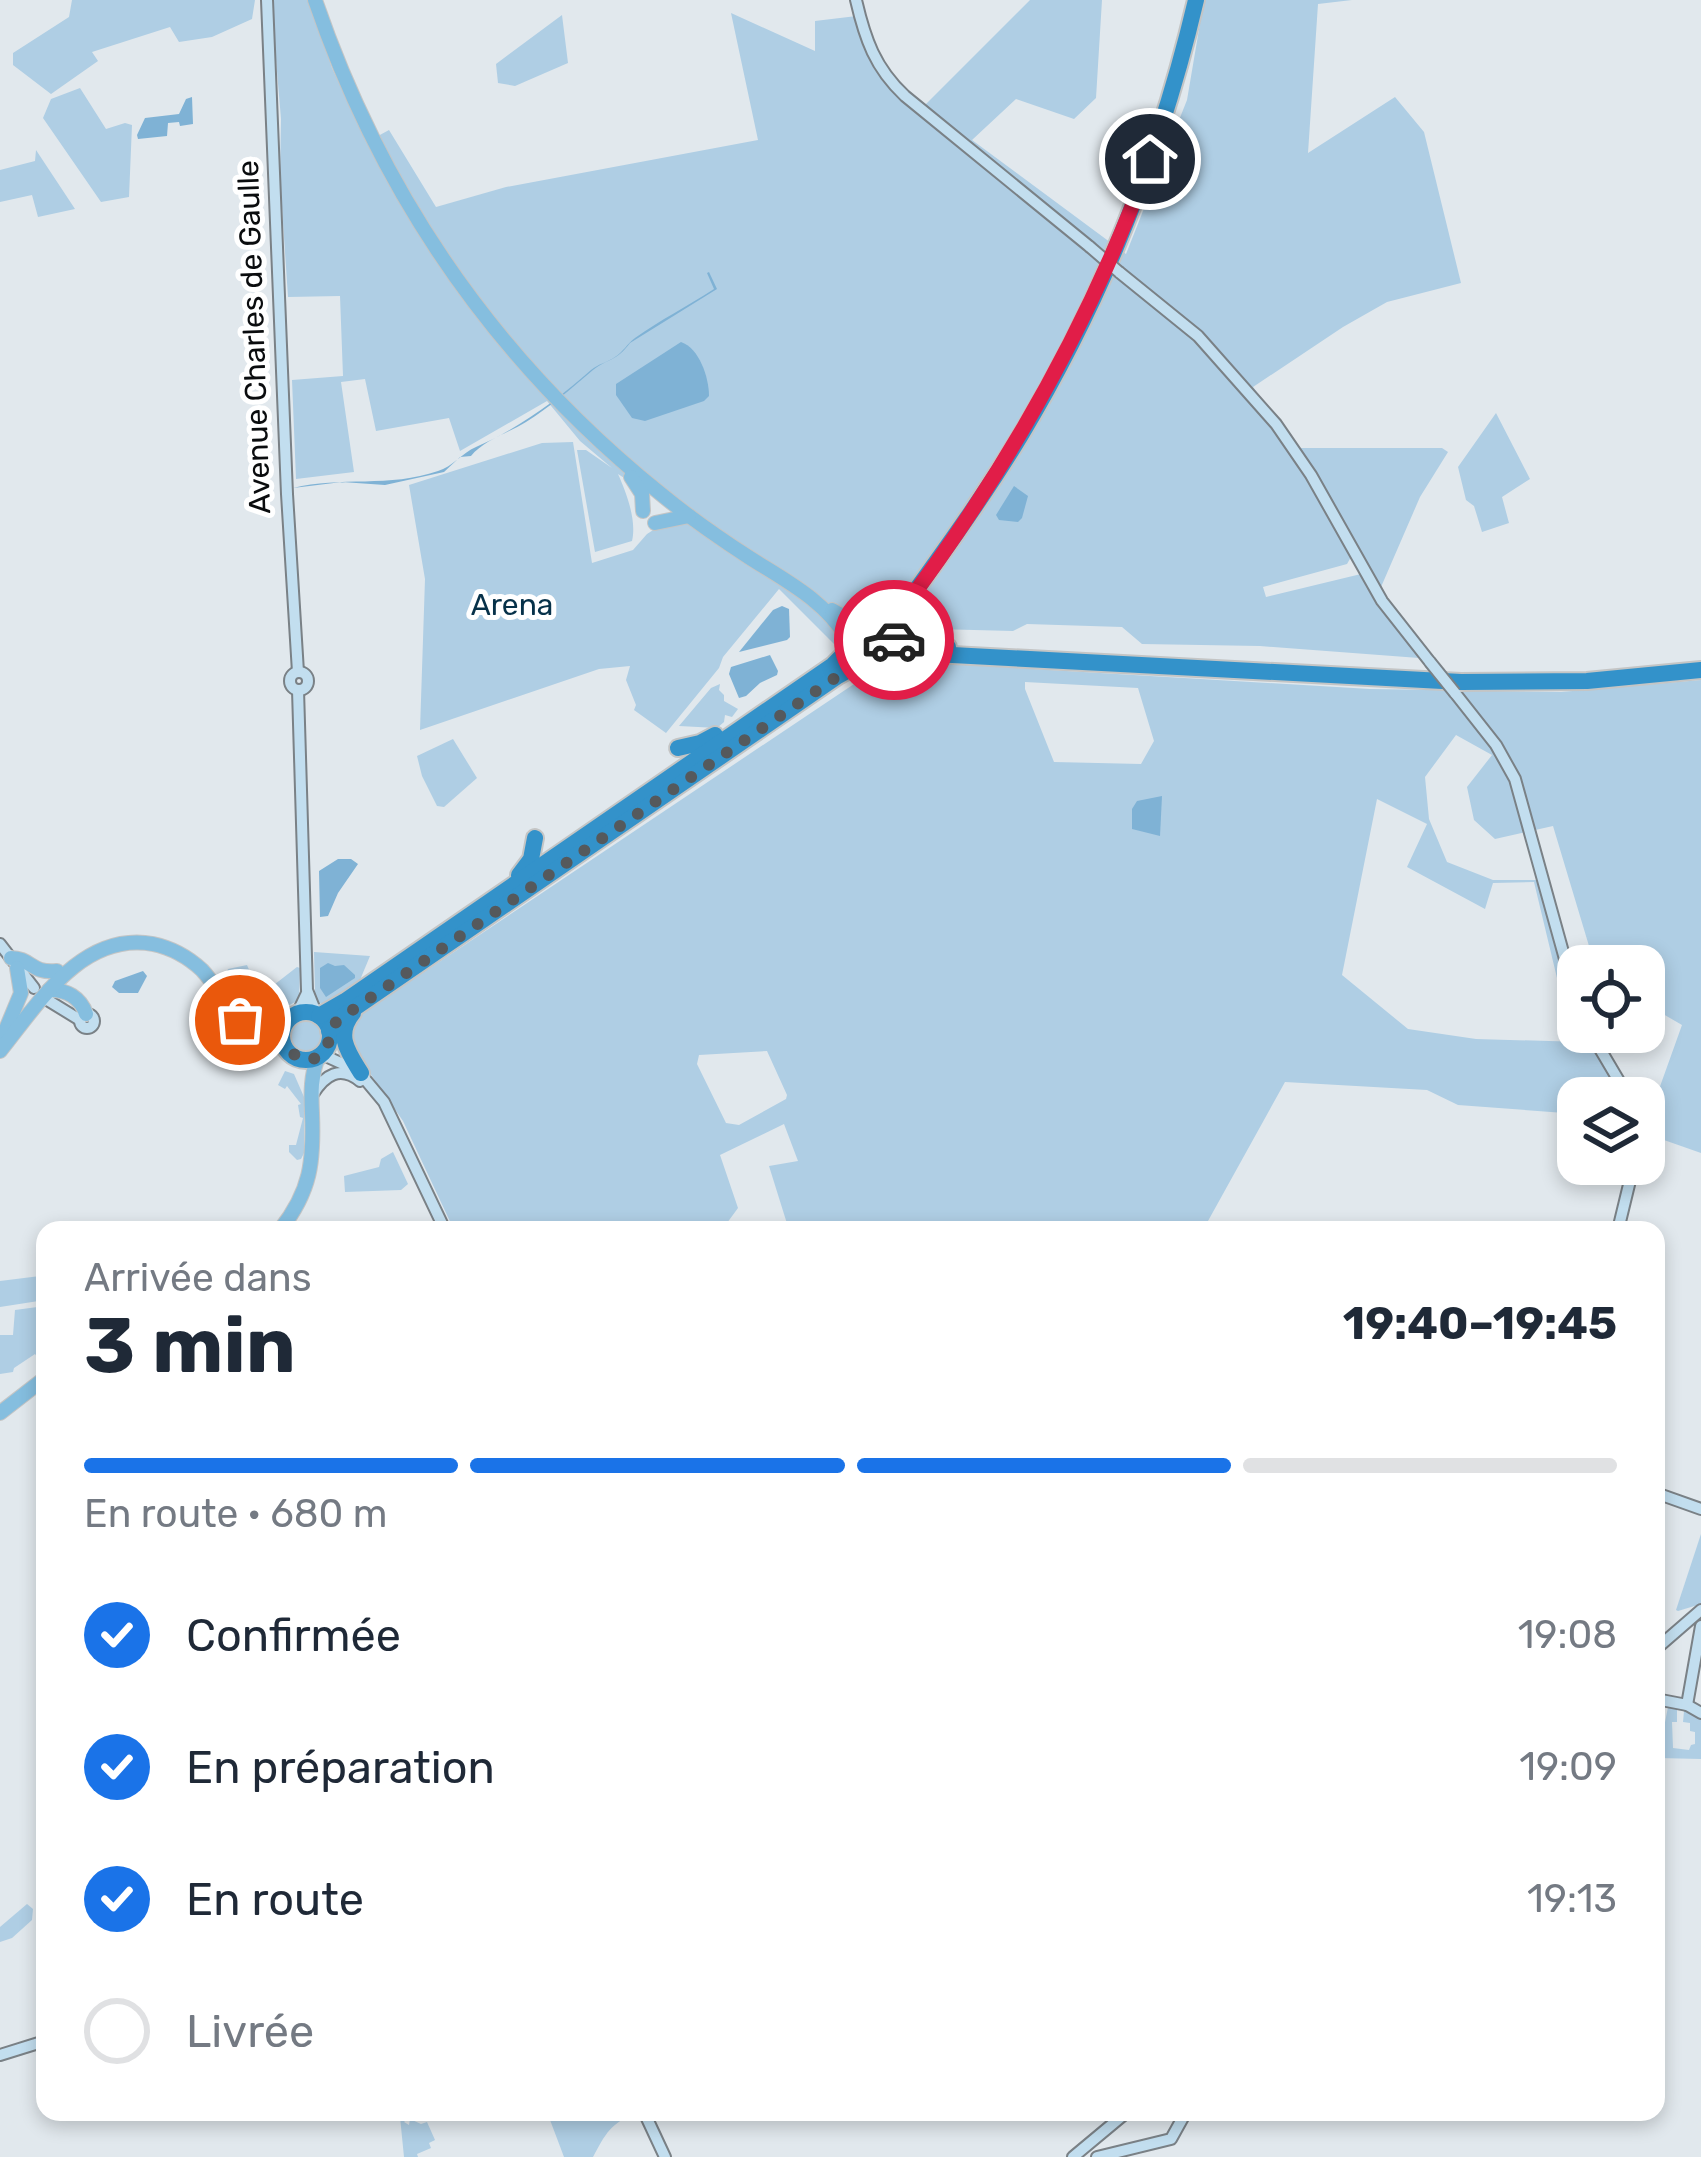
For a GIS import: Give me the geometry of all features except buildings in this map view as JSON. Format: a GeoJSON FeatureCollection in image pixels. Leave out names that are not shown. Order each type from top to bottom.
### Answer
{"type":"FeatureCollection","features":[{"type":"Feature","properties":{"kind":"highway"},"geometry":{"type":"LineString","coordinates":[[852,645],[867,671],[885,666],[896,618],[1021,435],[1066,354],[1103,278],[1157,139],[1192,0]]}},
{"type":"Feature","properties":{"kind":"highway"},"geometry":{"type":"LineString","coordinates":[[889,638],[1062,344],[1143,156],[1192,0]]}},
{"type":"Feature","properties":{"kind":"highway"},"geometry":{"type":"LineString","coordinates":[[936,562],[914,601],[913,615],[922,634],[948,647]]}},
{"type":"Feature","properties":{"kind":"highway"},"geometry":{"type":"LineString","coordinates":[[889,638],[909,653],[1461,682],[1587,681],[1701,666]]}},
{"type":"Feature","properties":{"kind":"highway"},"geometry":{"type":"LineString","coordinates":[[461,920],[804,684],[852,645],[889,638],[948,647],[1481,675],[1701,666]]}},
{"type":"Feature","properties":{"kind":"highway"},"geometry":{"type":"LineString","coordinates":[[322,1035],[307,1012],[291,1018],[282,1033],[289,1053],[308,1060],[322,1035],[338,1020],[838,676],[852,645]]}},
{"type":"Feature","properties":{"kind":"highway"},"geometry":{"type":"LineString","coordinates":[[678,748],[708,740],[804,684]]}},
{"type":"Feature","properties":{"kind":"highway"},"geometry":{"type":"LineString","coordinates":[[604,805],[613,810],[641,796]]}},
{"type":"Feature","properties":{"kind":"highway"},"geometry":{"type":"LineString","coordinates":[[322,1035],[526,868],[535,838]]}},
{"type":"Feature","properties":{"kind":"highway"},"geometry":{"type":"LineString","coordinates":[[359,1072],[343,1037],[346,1021],[362,1004]]}},
{"type":"Feature","properties":{"kind":"main road"},"geometry":{"type":"LineString","coordinates":[[315,0],[343,74],[402,197],[456,281],[505,344],[600,442],[689,516],[812,598],[852,645]]}},
{"type":"Feature","properties":{"kind":"main road"},"geometry":{"type":"LineString","coordinates":[[600,442],[637,484],[643,511]]}},
{"type":"Feature","properties":{"kind":"main road"},"geometry":{"type":"LineString","coordinates":[[655,523],[689,516]]}},
{"type":"Feature","properties":{"kind":"main road"},"geometry":{"type":"LineString","coordinates":[[0,1051],[82,951],[133,935],[163,939],[201,958],[257,1023],[268,1026],[291,1018]]}},
{"type":"Feature","properties":{"kind":"main road"},"geometry":{"type":"LineString","coordinates":[[2,1036],[87,957],[114,946],[143,943],[171,949],[203,971],[246,1025],[283,1044]]}},
{"type":"Feature","properties":{"kind":"main road"},"geometry":{"type":"LineString","coordinates":[[2,1036],[21,993],[14,963],[19,958],[84,1006],[83,1017]]}},
{"type":"Feature","properties":{"kind":"main road"},"geometry":{"type":"LineString","coordinates":[[286,1221],[303,1195],[310,1170],[311,1089],[322,1035]]}},
{"type":"Feature","properties":{"kind":"main road"},"geometry":{"type":"LineString","coordinates":[[298,1058],[311,1089]]}},
{"type":"Feature","properties":{"kind":"main road"},"geometry":{"type":"LineString","coordinates":[[0,1409],[36,1383]]}},
{"type":"Feature","properties":{"kind":"street","name":"Avenue Charles de Gaulle"},"geometry":{"type":"LineString","coordinates":[[267,0],[298,672],[290,681],[298,690],[307,990]]}},
{"type":"Feature","properties":{"kind":"street"},"geometry":{"type":"LineString","coordinates":[[856,0],[870,52],[896,88],[1198,336],[1276,424],[1311,475],[1382,601],[1501,752],[1515,779],[1561,945]]}},
{"type":"Feature","properties":{"kind":"street"},"geometry":{"type":"LineString","coordinates":[[0,944],[14,963],[53,986]]}},
{"type":"Feature","properties":{"kind":"street"},"geometry":{"type":"LineString","coordinates":[[291,1018],[305,1001],[307,990]]}},
{"type":"Feature","properties":{"kind":"street"},"geometry":{"type":"LineString","coordinates":[[307,990],[322,1035],[384,1102],[441,1221]]}},
{"type":"Feature","properties":{"kind":"street"},"geometry":{"type":"LineString","coordinates":[[311,1089],[327,1076],[344,1072],[384,1102]]}},
{"type":"Feature","properties":{"kind":"street"},"geometry":{"type":"LineString","coordinates":[[1620,1221],[1629,1185]]}},
{"type":"Feature","properties":{"kind":"street"},"geometry":{"type":"LineString","coordinates":[[1665,1496],[1701,1509]]}},
{"type":"Feature","properties":{"kind":"street"},"geometry":{"type":"LineString","coordinates":[[1665,1641],[1698,1617]]}},
{"type":"Feature","properties":{"kind":"street"},"geometry":{"type":"LineString","coordinates":[[1687,1705],[1698,1617]]}},
{"type":"Feature","properties":{"kind":"street"},"geometry":{"type":"LineString","coordinates":[[1665,1701],[1701,1713]]}},
{"type":"Feature","properties":{"kind":"street"},"geometry":{"type":"LineString","coordinates":[[0,2055],[36,2044]]}},
{"type":"Feature","properties":{"kind":"street"},"geometry":{"type":"LineString","coordinates":[[648,2121],[665,2157]]}},
{"type":"Feature","properties":{"kind":"street"},"geometry":{"type":"LineString","coordinates":[[1080,2154],[1117,2121]]}},
{"type":"Feature","properties":{"kind":"street"},"geometry":{"type":"LineString","coordinates":[[1097,2157],[1169,2140],[1182,2121]]}},
{"type":"Feature","properties":{"kind":"green space"},"geometry":{"type":"Polygon","coordinates":[[[72,0],[255,0],[252,19],[212,37],[179,42],[170,27],[92,52],[98,61],[51,94],[13,65],[13,53],[69,17],[72,0]]]}},
{"type":"Feature","properties":{"kind":"green space","name":"Arena"},"geometry":{"type":"Polygon","coordinates":[[[271,0],[310,0],[332,68],[367,142],[389,130],[436,207],[506,187],[758,140],[731,13],[815,51],[815,21],[865,15],[876,56],[924,106],[1030,0],[1102,0],[1096,98],[1074,119],[1016,99],[972,140],[1126,254],[1187,100],[1204,0],[1352,0],[1318,4],[1308,153],[1395,97],[1424,132],[1461,283],[1387,302],[1253,387],[1299,448],[1442,448],[1448,452],[1420,497],[1381,587],[1333,503],[1323,510],[1351,557],[1347,564],[1263,587],[1266,597],[1361,574],[1419,658],[1260,646],[1142,644],[1122,627],[1027,624],[1013,631],[935,629],[923,609],[898,590],[878,617],[855,619],[839,649],[779,589],[666,733],[634,710],[626,680],[630,666],[599,669],[420,730],[425,579],[409,485],[542,443],[573,442],[592,563],[633,550],[658,527],[687,521],[747,557],[618,474],[632,515],[632,541],[595,552],[577,450],[586,450],[612,468],[580,441],[547,401],[460,451],[449,418],[376,431],[365,379],[341,382],[354,472],[296,479],[292,380],[343,376],[340,296],[288,297],[271,0]]]}},
{"type":"Feature","properties":{"kind":"green space"},"geometry":{"type":"Polygon","coordinates":[[[562,15],[568,63],[515,86],[498,83],[496,64],[562,15]]]}},
{"type":"Feature","properties":{"kind":"green space"},"geometry":{"type":"Polygon","coordinates":[[[80,88],[106,129],[132,125],[129,197],[101,202],[43,118],[51,99],[80,88]]]}},
{"type":"Feature","properties":{"kind":"green space"},"geometry":{"type":"Polygon","coordinates":[[[36,150],[75,209],[38,217],[32,195],[0,202],[0,170],[35,161],[36,150]]]}},
{"type":"Feature","properties":{"kind":"green space"},"geometry":{"type":"Polygon","coordinates":[[[1496,413],[1530,479],[1502,497],[1509,523],[1482,532],[1474,506],[1466,500],[1458,467],[1496,413]]]}},
{"type":"Feature","properties":{"kind":"green space"},"geometry":{"type":"Polygon","coordinates":[[[870,629],[883,634],[888,647],[883,660],[870,665],[857,660],[852,647],[857,634],[870,629]]]}},
{"type":"Feature","properties":{"kind":"green space"},"geometry":{"type":"Polygon","coordinates":[[[900,661],[1370,689],[1561,692],[1701,680],[1701,1153],[1665,1140],[1663,1077],[1682,1025],[1665,1015],[1665,945],[1589,945],[1553,826],[1495,839],[1474,820],[1467,787],[1492,755],[1456,735],[1425,777],[1429,819],[1447,862],[1493,880],[1545,880],[1564,945],[1557,945],[1557,978],[1534,882],[1493,883],[1485,909],[1407,867],[1427,824],[1377,799],[1342,975],[1408,1029],[1476,1039],[1557,1041],[1557,1053],[1602,1053],[1617,1077],[1557,1077],[1557,1112],[1458,1105],[1427,1090],[1285,1082],[1208,1221],[786,1221],[769,1166],[798,1161],[784,1124],[720,1155],[738,1208],[728,1221],[450,1221],[403,1121],[352,1047],[350,1029],[363,1013],[860,680],[886,675],[900,661]],[[1025,682],[1054,762],[1141,764],[1154,741],[1138,688],[1025,682]],[[767,1051],[699,1055],[697,1064],[726,1123],[739,1125],[786,1099],[767,1051]]]}},
{"type":"Feature","properties":{"kind":"green space"},"geometry":{"type":"Polygon","coordinates":[[[720,684],[724,701],[738,709],[732,717],[725,715],[717,728],[679,726],[711,688],[720,684]]]}},
{"type":"Feature","properties":{"kind":"green space"},"geometry":{"type":"Polygon","coordinates":[[[453,739],[477,778],[444,807],[437,806],[417,756],[453,739]]]}},
{"type":"Feature","properties":{"kind":"green space"},"geometry":{"type":"Polygon","coordinates":[[[314,952],[370,956],[360,980],[326,1004],[319,1003],[315,993],[314,952]]]}},
{"type":"Feature","properties":{"kind":"green space"},"geometry":{"type":"Polygon","coordinates":[[[247,965],[263,990],[254,1011],[226,974],[228,969],[247,965]]]}},
{"type":"Feature","properties":{"kind":"green space"},"geometry":{"type":"Polygon","coordinates":[[[297,967],[299,1000],[270,1011],[270,988],[297,967]]]}},
{"type":"Feature","properties":{"kind":"green space"},"geometry":{"type":"Polygon","coordinates":[[[305,1016],[319,1022],[325,1036],[319,1050],[305,1056],[291,1050],[285,1036],[291,1022],[305,1016]]]}},
{"type":"Feature","properties":{"kind":"green space"},"geometry":{"type":"Polygon","coordinates":[[[285,1071],[294,1074],[304,1097],[304,1153],[297,1160],[289,1145],[296,1145],[303,1118],[301,1104],[287,1086],[278,1085],[285,1071]]]}},
{"type":"Feature","properties":{"kind":"green space"},"geometry":{"type":"Polygon","coordinates":[[[393,1152],[408,1184],[401,1190],[345,1192],[344,1176],[379,1167],[381,1159],[393,1152]]]}},
{"type":"Feature","properties":{"kind":"green space"},"geometry":{"type":"Polygon","coordinates":[[[36,1276],[36,1301],[0,1307],[0,1281],[36,1276]]]}},
{"type":"Feature","properties":{"kind":"green space"},"geometry":{"type":"Polygon","coordinates":[[[36,1307],[36,1355],[13,1372],[0,1374],[0,1335],[13,1335],[15,1310],[36,1307]]]}},
{"type":"Feature","properties":{"kind":"green space"},"geometry":{"type":"Polygon","coordinates":[[[1701,1534],[1701,1604],[1678,1611],[1676,1610],[1701,1534]]]}},
{"type":"Feature","properties":{"kind":"green space"},"geometry":{"type":"Polygon","coordinates":[[[1668,1707],[1677,1709],[1677,1722],[1672,1722],[1673,1748],[1689,1750],[1695,1744],[1695,1732],[1690,1731],[1690,1723],[1683,1722],[1684,1711],[1701,1719],[1701,1759],[1665,1758],[1668,1707]]]}},
{"type":"Feature","properties":{"kind":"green space"},"geometry":{"type":"Polygon","coordinates":[[[27,1904],[33,1909],[32,1920],[0,1942],[0,1927],[27,1904]]]}},
{"type":"Feature","properties":{"kind":"green space"},"geometry":{"type":"Polygon","coordinates":[[[400,2121],[409,2125],[410,2121],[427,2122],[435,2140],[429,2143],[431,2148],[418,2157],[404,2157],[400,2121]]]}},
{"type":"Feature","properties":{"kind":"green space"},"geometry":{"type":"Polygon","coordinates":[[[550,2121],[621,2121],[593,2157],[564,2157],[550,2121]]]}},
{"type":"Feature","properties":{"kind":"shaded area"},"geometry":{"type":"Polygon","coordinates":[[[192,97],[193,124],[168,123],[167,136],[138,139],[145,118],[179,114],[192,97]]]}},
{"type":"Feature","properties":{"kind":"shaded area"},"geometry":{"type":"Polygon","coordinates":[[[709,272],[717,289],[630,343],[714,289],[709,272]]]}},
{"type":"Feature","properties":{"kind":"shaded area"},"geometry":{"type":"Polygon","coordinates":[[[681,342],[702,364],[709,396],[645,421],[632,418],[616,395],[616,384],[681,342]]]}},
{"type":"Feature","properties":{"kind":"shaded area"},"geometry":{"type":"Polygon","coordinates":[[[630,343],[620,354],[507,432],[630,343]]]}},
{"type":"Feature","properties":{"kind":"shaded area"},"geometry":{"type":"Polygon","coordinates":[[[457,459],[444,472],[385,485],[342,482],[420,476],[457,459]]]}},
{"type":"Feature","properties":{"kind":"shaded area"},"geometry":{"type":"Polygon","coordinates":[[[1014,486],[1028,496],[1022,518],[1018,522],[999,520],[996,515],[1014,486]]]}},
{"type":"Feature","properties":{"kind":"shaded area"},"geometry":{"type":"Polygon","coordinates":[[[789,609],[790,637],[739,652],[773,610],[789,609]]]}},
{"type":"Feature","properties":{"kind":"shaded area"},"geometry":{"type":"Polygon","coordinates":[[[770,655],[777,675],[739,698],[729,674],[731,667],[770,655]]]}},
{"type":"Feature","properties":{"kind":"shaded area"},"geometry":{"type":"Polygon","coordinates":[[[1162,796],[1160,836],[1132,829],[1137,801],[1162,796]]]}},
{"type":"Feature","properties":{"kind":"shaded area"},"geometry":{"type":"Polygon","coordinates":[[[338,859],[358,864],[328,916],[320,917],[319,871],[338,859]]]}},
{"type":"Feature","properties":{"kind":"shaded area"},"geometry":{"type":"Polygon","coordinates":[[[328,963],[344,965],[355,978],[326,997],[320,988],[320,968],[328,963]]]}},
{"type":"Feature","properties":{"kind":"shaded area"},"geometry":{"type":"Polygon","coordinates":[[[143,971],[147,976],[138,993],[119,993],[112,987],[115,981],[143,971]]]}},
{"type":"Feature","properties":{"kind":"way so far"},"geometry":{"type":"LineString","coordinates":[[240,1020],[298,1058],[318,1056],[338,1020],[838,676],[856,666],[872,671],[885,666],[894,652],[894,640]]}},
{"type":"Feature","properties":{"kind":"route"},"geometry":{"type":"LineString","coordinates":[[894,640],[890,632],[896,618],[993,480],[1057,371],[1103,278],[1150,159]]}}]}
